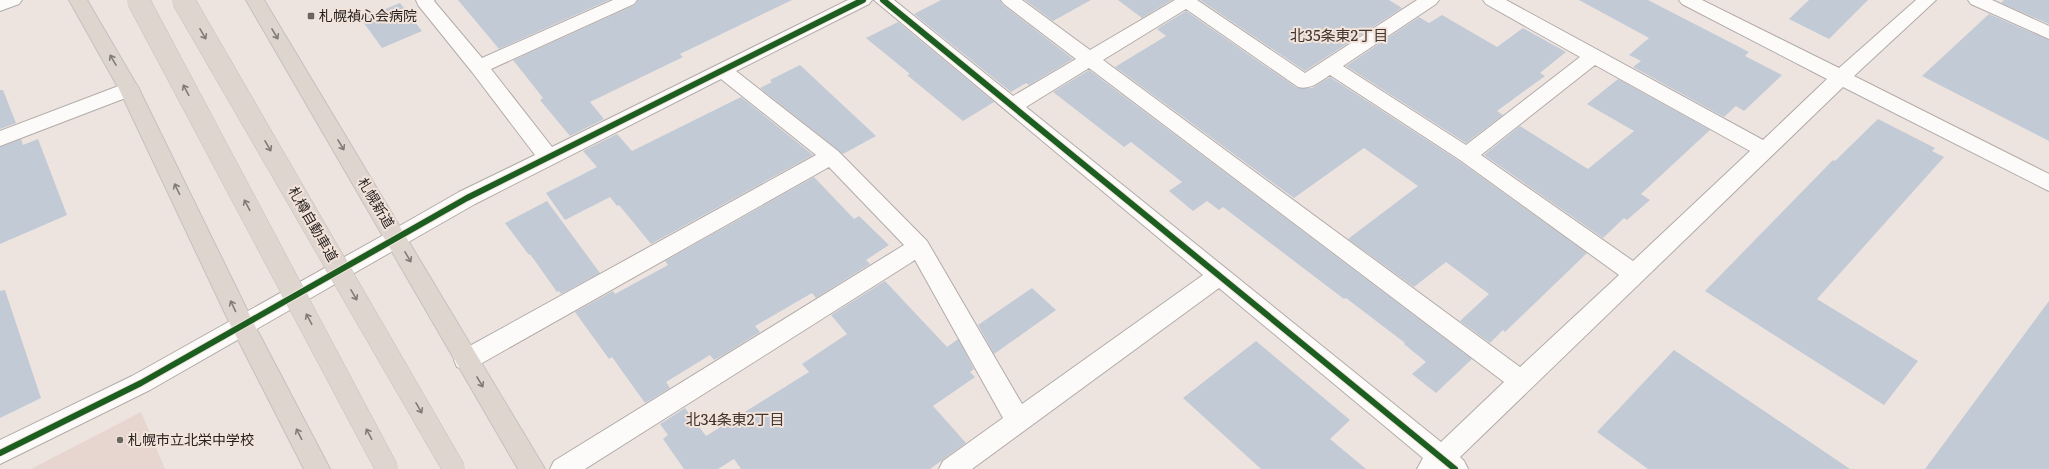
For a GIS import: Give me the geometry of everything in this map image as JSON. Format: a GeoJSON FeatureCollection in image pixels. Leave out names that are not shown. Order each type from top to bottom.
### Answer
{"type":"FeatureCollection","features":[{"type":"Feature","properties":{"kind":"highway"},"geometry":{"type":"LineString","coordinates":[[78,0],[129,89],[243,326],[317,469]]}},
{"type":"Feature","properties":{"kind":"highway"},"geometry":{"type":"LineString","coordinates":[[138,0],[387,469]]}},
{"type":"Feature","properties":{"kind":"highway","name":"札樽自動車道"},"geometry":{"type":"LineString","coordinates":[[184,0],[454,469]]}},
{"type":"Feature","properties":{"kind":"highway","name":"札幌新道"},"geometry":{"type":"LineString","coordinates":[[255,0],[397,238],[466,360],[532,469]]}},
{"type":"Feature","properties":{"kind":"street"},"geometry":{"type":"LineString","coordinates":[[0,5],[13,0]]}},
{"type":"Feature","properties":{"kind":"street"},"geometry":{"type":"LineString","coordinates":[[426,0],[424,1],[479,67],[548,157]]}},
{"type":"Feature","properties":{"kind":"street"},"geometry":{"type":"LineString","coordinates":[[479,67],[628,0]]}},
{"type":"Feature","properties":{"kind":"street"},"geometry":{"type":"LineString","coordinates":[[0,453],[141,383],[467,198],[863,0]]}},
{"type":"Feature","properties":{"kind":"street"},"geometry":{"type":"LineString","coordinates":[[883,0],[1219,276],[1442,465],[1522,382],[1922,1]]}},
{"type":"Feature","properties":{"kind":"street"},"geometry":{"type":"LineString","coordinates":[[1010,0],[1522,382]]}},
{"type":"Feature","properties":{"kind":"street"},"geometry":{"type":"LineString","coordinates":[[1012,106],[1187,0],[1305,82],[1430,0]]}},
{"type":"Feature","properties":{"kind":"street"},"geometry":{"type":"LineString","coordinates":[[1492,0],[1765,150]]}},
{"type":"Feature","properties":{"kind":"street"},"geometry":{"type":"LineString","coordinates":[[1688,0],[2049,183]]}},
{"type":"Feature","properties":{"kind":"street"},"geometry":{"type":"LineString","coordinates":[[1977,0],[2049,33]]}},
{"type":"Feature","properties":{"kind":"street"},"geometry":{"type":"LineString","coordinates":[[1467,155],[1594,56]]}},
{"type":"Feature","properties":{"kind":"street"},"geometry":{"type":"LineString","coordinates":[[1330,66],[1467,155],[1635,274]]}},
{"type":"Feature","properties":{"kind":"street"},"geometry":{"type":"LineString","coordinates":[[722,70],[831,156],[919,247],[1019,422]]}},
{"type":"Feature","properties":{"kind":"street"},"geometry":{"type":"LineString","coordinates":[[0,139],[129,89]]}},
{"type":"Feature","properties":{"kind":"street"},"geometry":{"type":"LineString","coordinates":[[466,360],[831,156]]}},
{"type":"Feature","properties":{"kind":"street"},"geometry":{"type":"LineString","coordinates":[[563,469],[919,247]]}},
{"type":"Feature","properties":{"kind":"street"},"geometry":{"type":"LineString","coordinates":[[952,469],[1219,276]]}},
{"type":"Feature","properties":{"kind":"shaded area","name":"札幌市立北栄中学校"},"geometry":{"type":"Polygon","coordinates":[[[141,412],[165,469],[31,469],[141,412]]]}},
{"type":"Feature","properties":{"kind":"building"},"geometry":{"type":"Polygon","coordinates":[[[458,0],[609,0],[499,49],[458,0]]]}},
{"type":"Feature","properties":{"kind":"building"},"geometry":{"type":"Polygon","coordinates":[[[638,0],[792,0],[680,54],[683,57],[590,102],[604,119],[570,136],[540,100],[543,98],[513,60],[635,5],[638,0]]]}},
{"type":"Feature","properties":{"kind":"building"},"geometry":{"type":"Polygon","coordinates":[[[941,0],[1000,0],[1003,5],[1073,59],[1029,85],[1026,83],[1011,92],[914,14],[941,0]]]}},
{"type":"Feature","properties":{"kind":"building"},"geometry":{"type":"Polygon","coordinates":[[[1025,0],[1091,0],[1053,21],[1025,0]]]}},
{"type":"Feature","properties":{"kind":"building"},"geometry":{"type":"Polygon","coordinates":[[[1118,0],[1172,0],[1142,18],[1118,0]]]}},
{"type":"Feature","properties":{"kind":"building"},"geometry":{"type":"Polygon","coordinates":[[[1200,0],[1389,0],[1402,8],[1305,71],[1200,0]]]}},
{"type":"Feature","properties":{"kind":"building"},"geometry":{"type":"Polygon","coordinates":[[[1579,0],[1648,0],[1749,52],[1745,56],[1782,75],[1744,111],[1736,106],[1724,117],[1633,67],[1641,61],[1629,55],[1649,38],[1579,0]]]}},
{"type":"Feature","properties":{"kind":"building"},"geometry":{"type":"Polygon","coordinates":[[[1809,0],[1868,0],[1829,39],[1789,19],[1809,0]]]}},
{"type":"Feature","properties":{"kind":"building"},"geometry":{"type":"Polygon","coordinates":[[[2004,0],[2049,0],[2049,24],[2001,3],[2004,0]]]}},
{"type":"Feature","properties":{"kind":"building"},"geometry":{"type":"Polygon","coordinates":[[[400,3],[422,31],[382,48],[361,19],[400,3]]]}},
{"type":"Feature","properties":{"kind":"building"},"geometry":{"type":"Polygon","coordinates":[[[1186,11],[1297,88],[1312,88],[1330,77],[1459,161],[1587,253],[1505,332],[1503,330],[1490,343],[1460,321],[1489,294],[1446,262],[1414,287],[1348,239],[1418,186],[1364,148],[1294,198],[1115,67],[1166,36],[1157,29],[1186,11]]]}},
{"type":"Feature","properties":{"kind":"building"},"geometry":{"type":"Polygon","coordinates":[[[1989,14],[2049,40],[2049,141],[1922,76],[1989,14]]]}},
{"type":"Feature","properties":{"kind":"building"},"geometry":{"type":"Polygon","coordinates":[[[1442,15],[1497,47],[1523,28],[1566,52],[1540,73],[1545,76],[1497,111],[1503,115],[1466,143],[1346,66],[1419,17],[1429,23],[1442,15]]]}},
{"type":"Feature","properties":{"kind":"building"},"geometry":{"type":"Polygon","coordinates":[[[898,22],[994,102],[963,121],[907,75],[910,74],[866,38],[898,22]]]}},
{"type":"Feature","properties":{"kind":"building"},"geometry":{"type":"Polygon","coordinates":[[[800,65],[876,136],[843,154],[760,88],[772,82],[770,80],[800,65]]]}},
{"type":"Feature","properties":{"kind":"building"},"geometry":{"type":"Polygon","coordinates":[[[1089,70],[1472,359],[1436,393],[1412,374],[1426,362],[1404,344],[1405,343],[1346,298],[1344,299],[1223,207],[1219,210],[1207,201],[1193,211],[1169,191],[1182,182],[1131,142],[1124,147],[1053,92],[1089,70]]]}},
{"type":"Feature","properties":{"kind":"building"},"geometry":{"type":"Polygon","coordinates":[[[1618,79],[1710,130],[1641,194],[1650,200],[1627,220],[1624,218],[1603,238],[1484,155],[1520,126],[1588,169],[1634,131],[1587,104],[1618,79]]]}},
{"type":"Feature","properties":{"kind":"building"},"geometry":{"type":"Polygon","coordinates":[[[0,90],[3,90],[16,123],[0,129],[0,90]]]}},
{"type":"Feature","properties":{"kind":"building"},"geometry":{"type":"Polygon","coordinates":[[[741,97],[813,155],[651,244],[619,205],[617,206],[610,197],[565,220],[546,193],[597,167],[583,151],[617,134],[632,151],[741,97]]]}},
{"type":"Feature","properties":{"kind":"building"},"geometry":{"type":"Polygon","coordinates":[[[1878,119],[1935,148],[1932,151],[1944,157],[1817,299],[1918,361],[1884,405],[1705,291],[1833,160],[1835,161],[1878,119]]]}},
{"type":"Feature","properties":{"kind":"building"},"geometry":{"type":"Polygon","coordinates":[[[21,139],[23,145],[38,139],[67,215],[0,244],[0,147],[21,139]]]}},
{"type":"Feature","properties":{"kind":"building"},"geometry":{"type":"Polygon","coordinates":[[[814,177],[854,219],[859,216],[889,245],[866,260],[870,264],[816,298],[812,293],[755,326],[760,332],[725,354],[714,360],[710,355],[666,382],[670,388],[645,403],[612,357],[609,359],[575,312],[613,291],[615,294],[668,265],[665,261],[814,177]]]}},
{"type":"Feature","properties":{"kind":"building"},"geometry":{"type":"Polygon","coordinates":[[[547,201],[600,273],[561,294],[559,291],[557,292],[530,254],[529,255],[505,223],[547,201]]]}},
{"type":"Feature","properties":{"kind":"building"},"geometry":{"type":"Polygon","coordinates":[[[885,281],[947,347],[958,339],[974,369],[970,372],[975,377],[933,406],[966,443],[930,469],[741,469],[734,459],[718,469],[684,469],[663,439],[668,435],[660,424],[685,408],[706,436],[809,372],[802,364],[847,334],[831,315],[885,281]]]}},
{"type":"Feature","properties":{"kind":"building"},"geometry":{"type":"Polygon","coordinates":[[[1032,288],[1056,310],[994,354],[978,325],[1032,288]]]}},
{"type":"Feature","properties":{"kind":"building"},"geometry":{"type":"Polygon","coordinates":[[[5,290],[41,398],[0,418],[0,291],[5,290]]]}},
{"type":"Feature","properties":{"kind":"building"},"geometry":{"type":"Polygon","coordinates":[[[2049,301],[2049,469],[1925,469],[2049,301]]]}},
{"type":"Feature","properties":{"kind":"building"},"geometry":{"type":"Polygon","coordinates":[[[1256,341],[1350,420],[1330,439],[1366,469],[1261,469],[1183,398],[1256,341]]]}},
{"type":"Feature","properties":{"kind":"building"},"geometry":{"type":"Polygon","coordinates":[[[1674,350],[1850,469],[1648,469],[1597,432],[1674,350]]]}},
{"type":"Feature","properties":{"kind":"cycle path"},"geometry":{"type":"LineString","coordinates":[[0,453],[141,383],[467,198],[863,0]]}},
{"type":"Feature","properties":{"kind":"cycle path"},"geometry":{"type":"LineString","coordinates":[[883,0],[1455,469]]}},
{"type":"Feature","properties":{"kind":"place","name":"札幌禎心会病院"},"geometry":{"type":"Point","coordinates":[311,16]}},
{"type":"Feature","properties":{"kind":"place","name":"札幌市立北栄中学校"},"geometry":{"type":"Point","coordinates":[120,440]}},
{"type":"Feature","properties":{"kind":"district","name":"北35条東2丁目"},"geometry":{"type":"Point","coordinates":[1339,36]}},
{"type":"Feature","properties":{"kind":"district","name":"北34条東2丁目"},"geometry":{"type":"Point","coordinates":[735,420]}}]}
